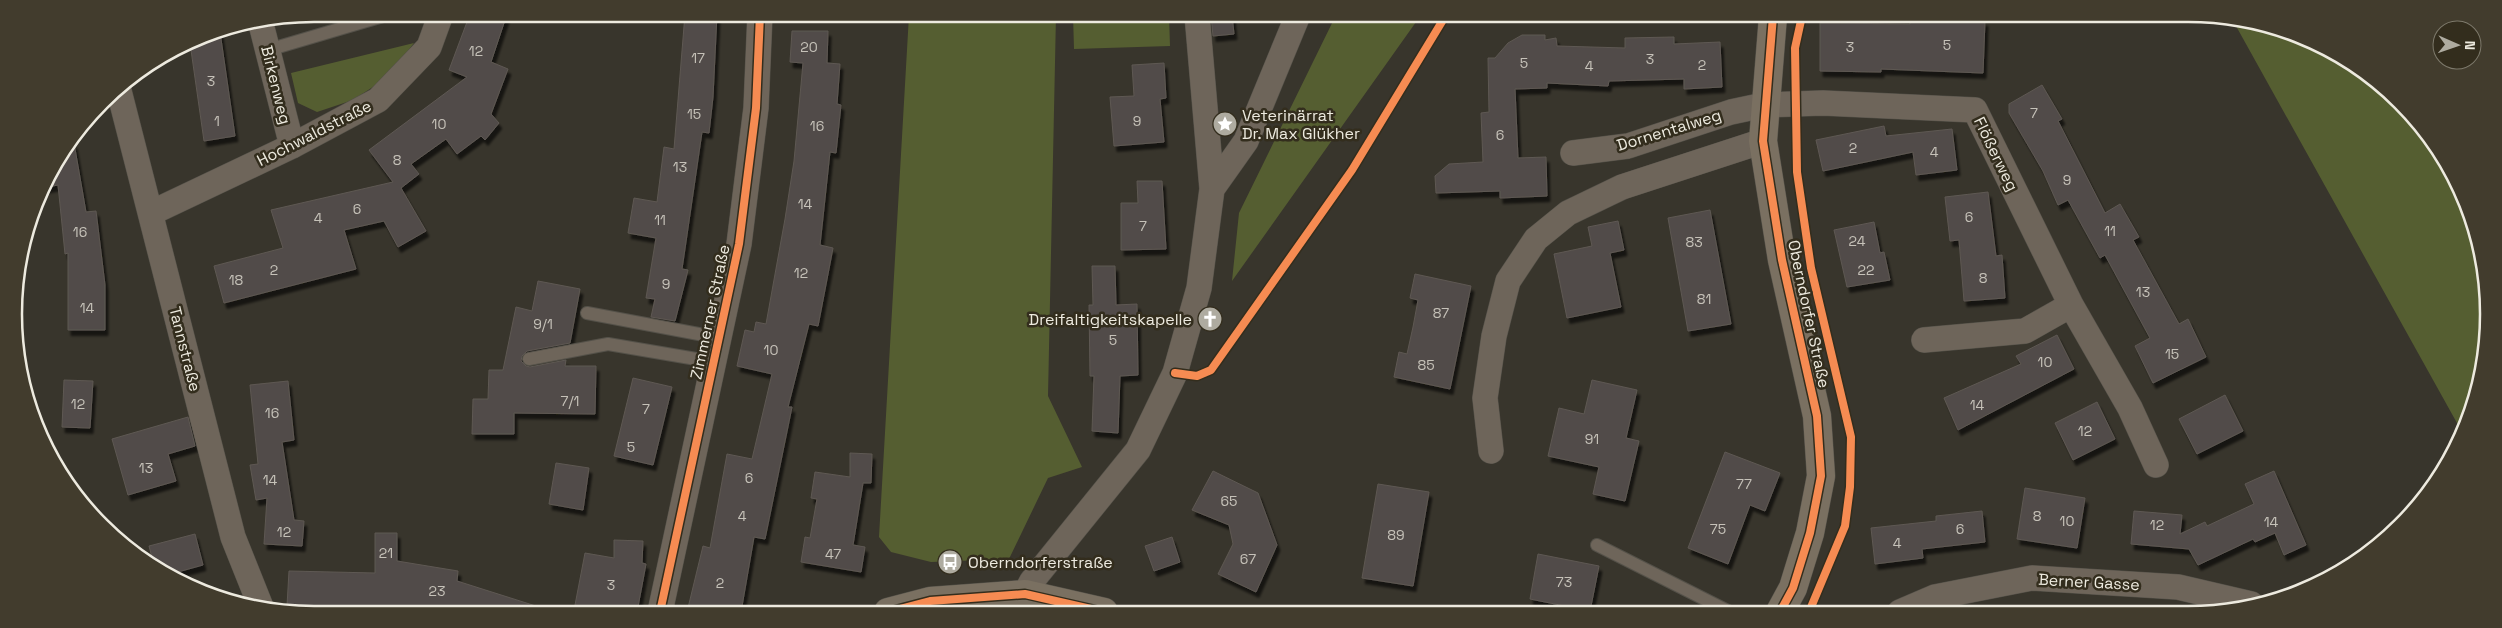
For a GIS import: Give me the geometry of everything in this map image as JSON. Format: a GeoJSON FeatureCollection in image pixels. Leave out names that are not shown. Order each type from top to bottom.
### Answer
{"type":"FeatureCollection","features":[{"type":"Feature","properties":{"kind":"street","name":"Hochwaldstraße"},"geometry":{"type":"LineString","coordinates":[[151,213],[292,146],[378,100],[429,47],[439,22]]}},
{"type":"Feature","properties":{"kind":"street","name":"Zimmerner Straße"},"geometry":{"type":"LineString","coordinates":[[661,606],[695,440],[717,350],[739,244],[756,108],[760,22]]}},
{"type":"Feature","properties":{"kind":"street"},"geometry":{"type":"LineString","coordinates":[[1024,603],[1032,581],[1138,450],[1175,374],[1199,288],[1212,190],[1198,22]]}},
{"type":"Feature","properties":{"kind":"street"},"geometry":{"type":"LineString","coordinates":[[1212,190],[1246,141],[1295,22]]}},
{"type":"Feature","properties":{"kind":"street","name":"Oberndorfer Straße"},"geometry":{"type":"LineString","coordinates":[[1772,22],[1764,105],[1763,140],[1782,260],[1817,416],[1822,476],[1810,534],[1793,588],[1783,606]]}},
{"type":"Feature","properties":{"kind":"street","name":"Birkenweg"},"geometry":{"type":"LineString","coordinates":[[262,27],[292,146]]}},
{"type":"Feature","properties":{"kind":"street","name":"Tannstraße"},"geometry":{"type":"LineString","coordinates":[[120,96],[233,536],[258,600]]}},
{"type":"Feature","properties":{"kind":"street","name":"Flößerweg"},"geometry":{"type":"LineString","coordinates":[[1764,105],[1823,103],[1975,110],[2070,305],[2130,408],[2156,465]]}},
{"type":"Feature","properties":{"kind":"street","name":"Dornentalweg"},"geometry":{"type":"LineString","coordinates":[[1573,153],[1628,146],[1731,112],[1764,105]]}},
{"type":"Feature","properties":{"kind":"street"},"geometry":{"type":"LineString","coordinates":[[1491,451],[1485,398],[1494,336],[1508,281],[1536,240],[1568,213],[1622,187],[1763,140]]}},
{"type":"Feature","properties":{"kind":"street"},"geometry":{"type":"LineString","coordinates":[[1924,340],[2025,331],[2070,305]]}},
{"type":"Feature","properties":{"kind":"street","name":"Berner Gasse"},"geometry":{"type":"LineString","coordinates":[[1914,606],[1935,597],[2032,578],[2178,587],[2238,601]]}},
{"type":"Feature","properties":{"kind":"street"},"geometry":{"type":"LineString","coordinates":[[911,606],[930,601],[1024,603],[1051,606]]}},
{"type":"Feature","properties":{"kind":"lane"},"geometry":{"type":"LineString","coordinates":[[268,50],[363,22]]}},
{"type":"Feature","properties":{"kind":"lane"},"geometry":{"type":"LineString","coordinates":[[587,313],[717,350]]}},
{"type":"Feature","properties":{"kind":"lane","name":"Zimmerner Straße"},"geometry":{"type":"LineString","coordinates":[[529,359],[608,344],[717,350]]}},
{"type":"Feature","properties":{"kind":"lane"},"geometry":{"type":"LineString","coordinates":[[1597,546],[1718,606]]}},
{"type":"Feature","properties":{"kind":"green space"},"geometry":{"type":"Polygon","coordinates":[[[909,22],[1056,22],[1048,396],[1082,467],[1048,478],[1009,559],[931,562],[891,552],[879,537],[909,22]]]}},
{"type":"Feature","properties":{"kind":"green space"},"geometry":{"type":"Polygon","coordinates":[[[1073,22],[1169,22],[1170,46],[1074,49],[1073,22]]]}},
{"type":"Feature","properties":{"kind":"green space"},"geometry":{"type":"Polygon","coordinates":[[[1333,22],[1416,22],[1232,281],[1239,213],[1333,22]]]}},
{"type":"Feature","properties":{"kind":"green space"},"geometry":{"type":"Polygon","coordinates":[[[2236,27],[2263,32],[2300,45],[2350,72],[2394,108],[2419,137],[2440,168],[2457,202],[2470,239],[2479,295],[2479,333],[2474,371],[2458,424],[2236,27]]]}},
{"type":"Feature","properties":{"kind":"green space"},"geometry":{"type":"Polygon","coordinates":[[[414,43],[388,77],[353,100],[317,112],[298,103],[291,73],[414,43]]]}},
{"type":"Feature","properties":{"kind":"building"},"geometry":{"type":"Polygon","coordinates":[[[467,22],[504,22],[491,62],[508,69],[491,114],[499,123],[485,140],[481,136],[457,154],[446,139],[411,164],[419,174],[401,188],[426,231],[398,247],[384,221],[344,230],[356,269],[224,303],[214,266],[283,248],[271,210],[393,182],[369,150],[467,77],[449,70],[467,22]]]}},
{"type":"Feature","properties":{"kind":"building"},"geometry":{"type":"Polygon","coordinates":[[[684,22],[717,22],[713,97],[709,133],[702,132],[682,269],[688,270],[675,321],[651,317],[655,299],[646,298],[656,238],[628,233],[634,198],[657,202],[664,147],[674,149],[684,22]]]}},
{"type":"Feature","properties":{"kind":"building"},"geometry":{"type":"Polygon","coordinates":[[[1212,22],[1233,22],[1234,34],[1213,36],[1212,22]]]}},
{"type":"Feature","properties":{"kind":"building"},"geometry":{"type":"Polygon","coordinates":[[[1910,22],[1985,22],[1983,73],[1881,69],[1881,72],[1820,71],[1820,23],[1910,24],[1910,22]]]}},
{"type":"Feature","properties":{"kind":"building"},"geometry":{"type":"Polygon","coordinates":[[[792,31],[828,31],[827,63],[840,64],[837,104],[841,105],[836,153],[830,152],[820,245],[833,248],[818,326],[809,324],[788,407],[792,407],[765,539],[754,537],[742,606],[688,606],[703,546],[710,548],[727,454],[752,459],[772,374],[737,366],[745,330],[754,332],[756,322],[766,324],[785,219],[794,161],[803,63],[790,62],[792,31]]]}},
{"type":"Feature","properties":{"kind":"building"},"geometry":{"type":"Polygon","coordinates":[[[1522,35],[1545,35],[1545,40],[1556,38],[1557,46],[1625,48],[1625,38],[1674,37],[1674,44],[1720,42],[1722,87],[1684,89],[1684,79],[1609,81],[1608,86],[1547,83],[1547,88],[1515,89],[1518,158],[1546,157],[1547,196],[1500,198],[1500,191],[1436,193],[1435,176],[1449,164],[1483,162],[1481,113],[1489,112],[1488,58],[1495,58],[1508,43],[1522,35]]]}},
{"type":"Feature","properties":{"kind":"building"},"geometry":{"type":"Polygon","coordinates":[[[221,38],[235,136],[204,141],[191,50],[221,38]]]}},
{"type":"Feature","properties":{"kind":"building"},"geometry":{"type":"Polygon","coordinates":[[[1164,63],[1166,98],[1160,99],[1164,142],[1114,146],[1110,97],[1134,96],[1132,65],[1164,63]]]}},
{"type":"Feature","properties":{"kind":"building"},"geometry":{"type":"Polygon","coordinates":[[[2042,85],[2062,119],[2058,121],[2105,213],[2120,204],[2139,237],[2133,240],[2179,324],[2188,319],[2206,357],[2153,383],[2135,346],[2150,338],[2105,255],[2100,258],[2068,200],[2058,205],[2043,171],[2009,113],[2009,104],[2042,85]]]}},
{"type":"Feature","properties":{"kind":"building"},"geometry":{"type":"Polygon","coordinates":[[[1884,126],[1886,136],[1952,129],[1957,170],[1916,175],[1913,152],[1823,171],[1816,140],[1884,126]]]}},
{"type":"Feature","properties":{"kind":"building"},"geometry":{"type":"Polygon","coordinates":[[[75,148],[86,212],[96,211],[105,285],[105,330],[68,330],[68,253],[65,254],[58,185],[52,186],[75,148]]]}},
{"type":"Feature","properties":{"kind":"building"},"geometry":{"type":"Polygon","coordinates":[[[1137,181],[1162,181],[1166,249],[1121,250],[1121,203],[1138,203],[1137,181]]]}},
{"type":"Feature","properties":{"kind":"building"},"geometry":{"type":"Polygon","coordinates":[[[1988,192],[1996,256],[2002,255],[2005,298],[1964,301],[1959,240],[1950,241],[1945,197],[1988,192]]]}},
{"type":"Feature","properties":{"kind":"building"},"geometry":{"type":"Polygon","coordinates":[[[1710,210],[1731,324],[1688,331],[1668,218],[1710,210]]]}},
{"type":"Feature","properties":{"kind":"building"},"geometry":{"type":"Polygon","coordinates":[[[1618,221],[1624,250],[1610,253],[1621,307],[1567,318],[1554,254],[1592,246],[1588,227],[1618,221]]]}},
{"type":"Feature","properties":{"kind":"building"},"geometry":{"type":"Polygon","coordinates":[[[1874,222],[1880,253],[1884,252],[1890,280],[1847,287],[1834,230],[1874,222]]]}},
{"type":"Feature","properties":{"kind":"building"},"geometry":{"type":"Polygon","coordinates":[[[1092,266],[1115,266],[1116,305],[1137,304],[1138,375],[1120,376],[1118,433],[1092,431],[1094,376],[1090,376],[1089,305],[1093,305],[1092,266]]]}},
{"type":"Feature","properties":{"kind":"building"},"geometry":{"type":"Polygon","coordinates":[[[1415,274],[1471,286],[1450,389],[1394,377],[1399,352],[1407,354],[1413,327],[1418,300],[1410,298],[1415,274]]]}},
{"type":"Feature","properties":{"kind":"building"},"geometry":{"type":"Polygon","coordinates":[[[538,281],[580,289],[570,343],[527,351],[522,356],[521,361],[530,367],[566,360],[565,366],[596,366],[595,414],[514,413],[514,434],[472,434],[473,399],[488,399],[489,370],[503,370],[516,307],[532,311],[538,281]]]}},
{"type":"Feature","properties":{"kind":"building"},"geometry":{"type":"Polygon","coordinates":[[[2057,335],[2074,369],[1958,430],[1944,398],[2021,364],[2016,356],[2057,335]]]}},
{"type":"Feature","properties":{"kind":"building"},"geometry":{"type":"Polygon","coordinates":[[[633,378],[672,387],[653,465],[614,456],[633,378]]]}},
{"type":"Feature","properties":{"kind":"building"},"geometry":{"type":"Polygon","coordinates":[[[64,380],[93,381],[90,428],[62,427],[64,380]]]}},
{"type":"Feature","properties":{"kind":"building"},"geometry":{"type":"Polygon","coordinates":[[[1592,380],[1637,390],[1626,438],[1639,441],[1625,501],[1593,494],[1599,467],[1548,456],[1559,408],[1584,414],[1592,380]]]}},
{"type":"Feature","properties":{"kind":"building"},"geometry":{"type":"Polygon","coordinates":[[[288,381],[294,440],[282,442],[294,520],[304,521],[302,546],[264,544],[267,498],[256,500],[250,465],[258,464],[250,385],[288,381]]]}},
{"type":"Feature","properties":{"kind":"building"},"geometry":{"type":"Polygon","coordinates":[[[2225,395],[2243,431],[2197,454],[2179,419],[2225,395]]]}},
{"type":"Feature","properties":{"kind":"building"},"geometry":{"type":"Polygon","coordinates":[[[2097,402],[2115,439],[2073,460],[2055,423],[2097,402]]]}},
{"type":"Feature","properties":{"kind":"building"},"geometry":{"type":"Polygon","coordinates":[[[188,417],[195,446],[168,454],[176,481],[128,495],[112,439],[188,417]]]}},
{"type":"Feature","properties":{"kind":"building"},"geometry":{"type":"Polygon","coordinates":[[[1725,452],[1780,473],[1765,511],[1750,505],[1728,564],[1688,548],[1725,452]]]}},
{"type":"Feature","properties":{"kind":"building"},"geometry":{"type":"Polygon","coordinates":[[[850,453],[872,454],[871,483],[863,483],[853,545],[865,547],[861,572],[801,562],[805,537],[810,538],[817,499],[811,498],[815,472],[850,477],[850,453]]]}},
{"type":"Feature","properties":{"kind":"building"},"geometry":{"type":"Polygon","coordinates":[[[556,463],[589,468],[583,510],[549,504],[556,463]]]}},
{"type":"Feature","properties":{"kind":"building"},"geometry":{"type":"Polygon","coordinates":[[[1213,471],[1258,493],[1277,545],[1256,592],[1218,574],[1233,544],[1229,525],[1192,510],[1213,471]]]}},
{"type":"Feature","properties":{"kind":"building"},"geometry":{"type":"Polygon","coordinates":[[[2274,471],[2306,545],[2284,555],[2275,533],[2255,542],[2253,539],[2198,565],[2189,549],[2131,544],[2134,511],[2182,515],[2180,534],[2205,522],[2207,526],[2254,504],[2245,484],[2274,471]]]}},
{"type":"Feature","properties":{"kind":"building"},"geometry":{"type":"Polygon","coordinates":[[[1378,484],[1429,492],[1413,586],[1362,578],[1378,484]]]}},
{"type":"Feature","properties":{"kind":"building"},"geometry":{"type":"Polygon","coordinates":[[[2025,488],[2085,498],[2077,548],[2017,539],[2025,488]]]}},
{"type":"Feature","properties":{"kind":"building"},"geometry":{"type":"Polygon","coordinates":[[[1982,511],[1985,542],[1922,549],[1923,558],[1875,564],[1871,528],[1936,521],[1936,516],[1982,511]]]}},
{"type":"Feature","properties":{"kind":"building"},"geometry":{"type":"Polygon","coordinates":[[[375,533],[397,533],[397,561],[458,571],[457,581],[536,606],[314,606],[287,604],[289,571],[375,573],[375,533]]]}},
{"type":"Feature","properties":{"kind":"building"},"geometry":{"type":"Polygon","coordinates":[[[195,534],[203,565],[179,572],[152,556],[149,546],[195,534]]]}},
{"type":"Feature","properties":{"kind":"building"},"geometry":{"type":"Polygon","coordinates":[[[1172,537],[1180,562],[1154,571],[1145,546],[1172,537]]]}},
{"type":"Feature","properties":{"kind":"building"},"geometry":{"type":"Polygon","coordinates":[[[614,540],[643,541],[642,563],[646,564],[638,606],[575,605],[585,553],[614,558],[614,540]]]}},
{"type":"Feature","properties":{"kind":"building"},"geometry":{"type":"Polygon","coordinates":[[[1538,554],[1599,566],[1591,606],[1565,606],[1530,599],[1538,554]]]}},
{"type":"Feature","properties":{"kind":"cycle path"},"geometry":{"type":"LineString","coordinates":[[661,606],[739,244],[756,108],[760,22]]}},
{"type":"Feature","properties":{"kind":"cycle path"},"geometry":{"type":"LineString","coordinates":[[1175,373],[1197,376],[1211,370],[1352,170],[1442,22]]}},
{"type":"Feature","properties":{"kind":"cycle path"},"geometry":{"type":"LineString","coordinates":[[1773,22],[1763,141],[1782,260],[1817,416],[1821,476],[1810,533],[1793,588],[1783,606]]}},
{"type":"Feature","properties":{"kind":"cycle path"},"geometry":{"type":"LineString","coordinates":[[1801,22],[1795,48],[1797,172],[1811,268],[1851,437],[1850,487],[1845,526],[1812,606]]}},
{"type":"Feature","properties":{"kind":"cycle path"},"geometry":{"type":"LineString","coordinates":[[911,606],[930,601],[1025,594],[1078,606]]}},
{"type":"Feature","properties":{"kind":"place","name":"Veterinärrat Dr. Max Glükher"},"geometry":{"type":"Point","coordinates":[1225,124]}},
{"type":"Feature","properties":{"kind":"place","name":"Dreifaltigkeitskapelle"},"geometry":{"type":"Point","coordinates":[1210,319]}},
{"type":"Feature","properties":{"kind":"place","name":"Oberndorferstraße"},"geometry":{"type":"Point","coordinates":[950,562]}}]}
